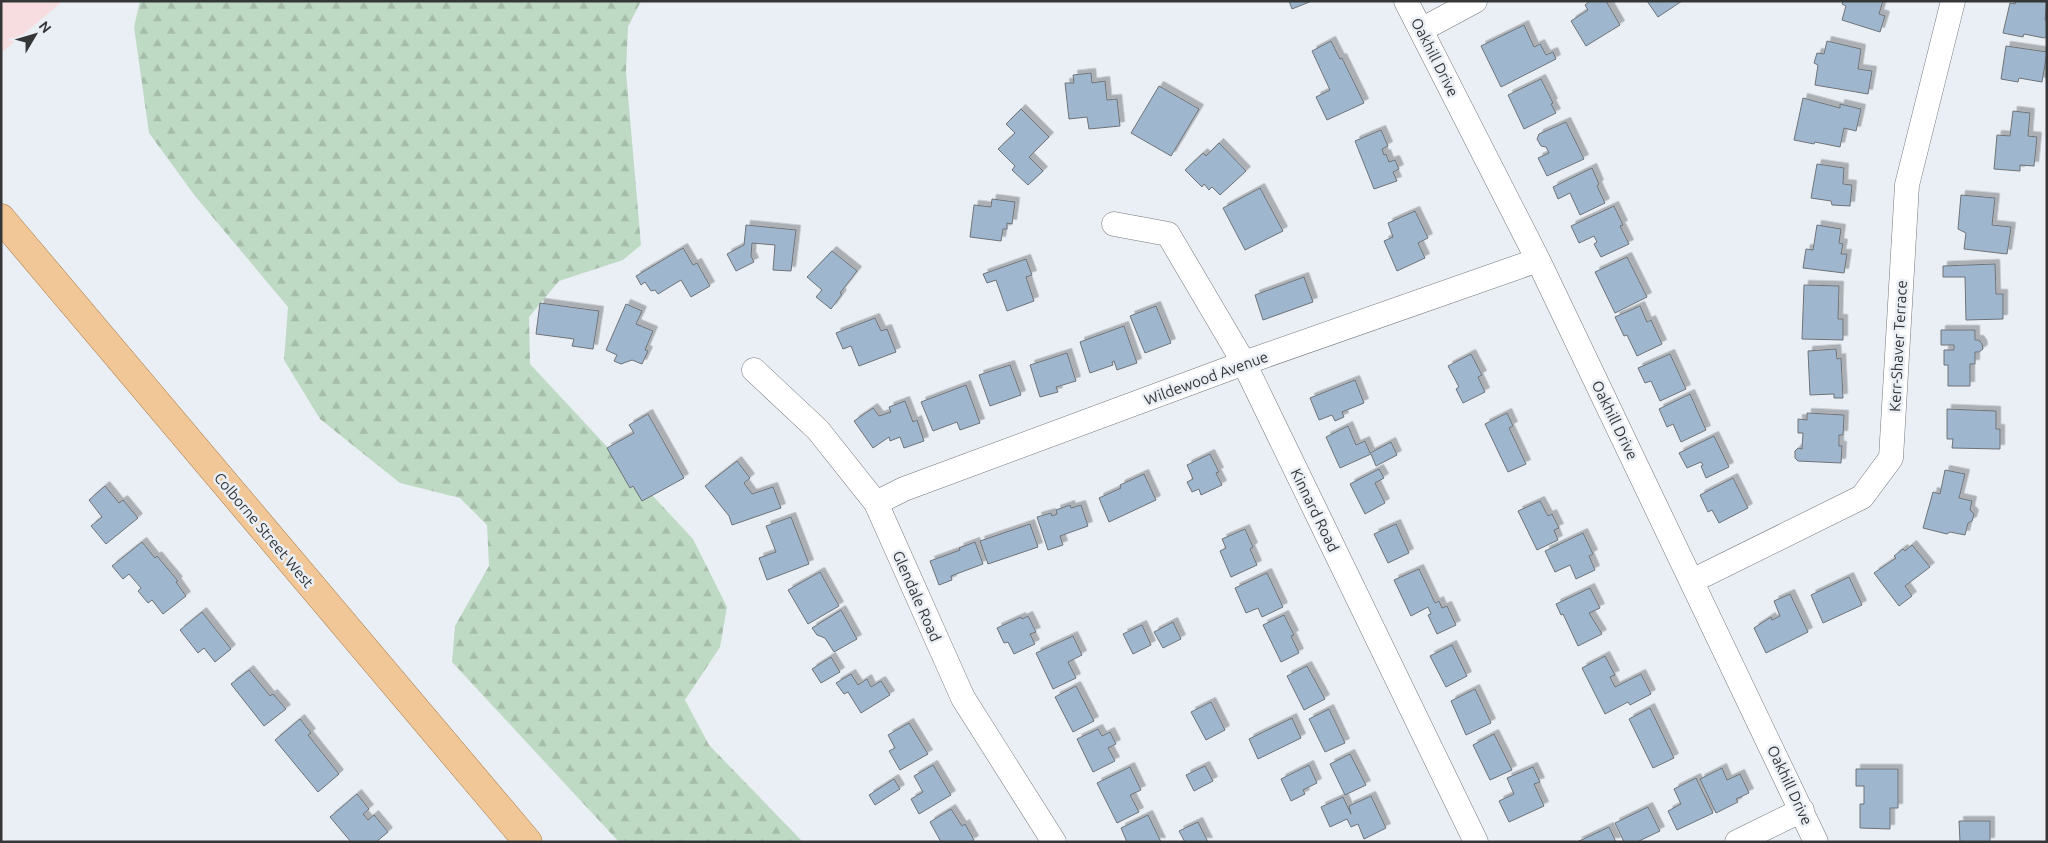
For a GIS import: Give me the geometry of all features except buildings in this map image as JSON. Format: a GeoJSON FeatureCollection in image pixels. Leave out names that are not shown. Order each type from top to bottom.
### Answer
{"type":"FeatureCollection","features":[{"type":"Feature","properties":{"kind":"main road","name":"Colborne Street West"},"geometry":{"type":"LineString","coordinates":[[1,218],[528,842]]}},
{"type":"Feature","properties":{"kind":"street","name":"Oakhill Drive"},"geometry":{"type":"LineString","coordinates":[[1406,1],[1538,260],[1816,842]]}},
{"type":"Feature","properties":{"kind":"street"},"geometry":{"type":"LineString","coordinates":[[1421,30],[1475,1]]}},
{"type":"Feature","properties":{"kind":"street","name":"Kerr-Shaver Terrace"},"geometry":{"type":"LineString","coordinates":[[1692,581],[1862,497],[1892,458],[1907,185],[1953,1]]}},
{"type":"Feature","properties":{"kind":"street","name":"Kinnard Road"},"geometry":{"type":"LineString","coordinates":[[1114,224],[1168,234],[1244,363],[1476,842]]}},
{"type":"Feature","properties":{"kind":"street","name":"Wildewood Avenue"},"geometry":{"type":"LineString","coordinates":[[876,502],[904,489],[1244,363],[1538,260]]}},
{"type":"Feature","properties":{"kind":"street","name":"Glendale Road"},"geometry":{"type":"LineString","coordinates":[[754,370],[818,430],[876,502],[963,698],[1054,842]]}},
{"type":"Feature","properties":{"kind":"street"},"geometry":{"type":"LineString","coordinates":[[1737,842],[1802,810]]}},
{"type":"Feature","properties":{"kind":"shaded area"},"geometry":{"type":"Polygon","coordinates":[[[1,1],[63,1],[1,53],[1,1]]]}},
{"type":"Feature","properties":{"kind":"green space"},"geometry":{"type":"Polygon","coordinates":[[[140,1],[641,1],[628,27],[626,72],[641,245],[623,260],[559,281],[529,317],[530,364],[693,539],[727,607],[720,647],[685,700],[709,745],[803,842],[619,842],[452,662],[455,626],[489,566],[487,525],[460,498],[400,483],[320,419],[284,360],[288,307],[195,196],[149,133],[134,27],[140,1]]]}}]}
